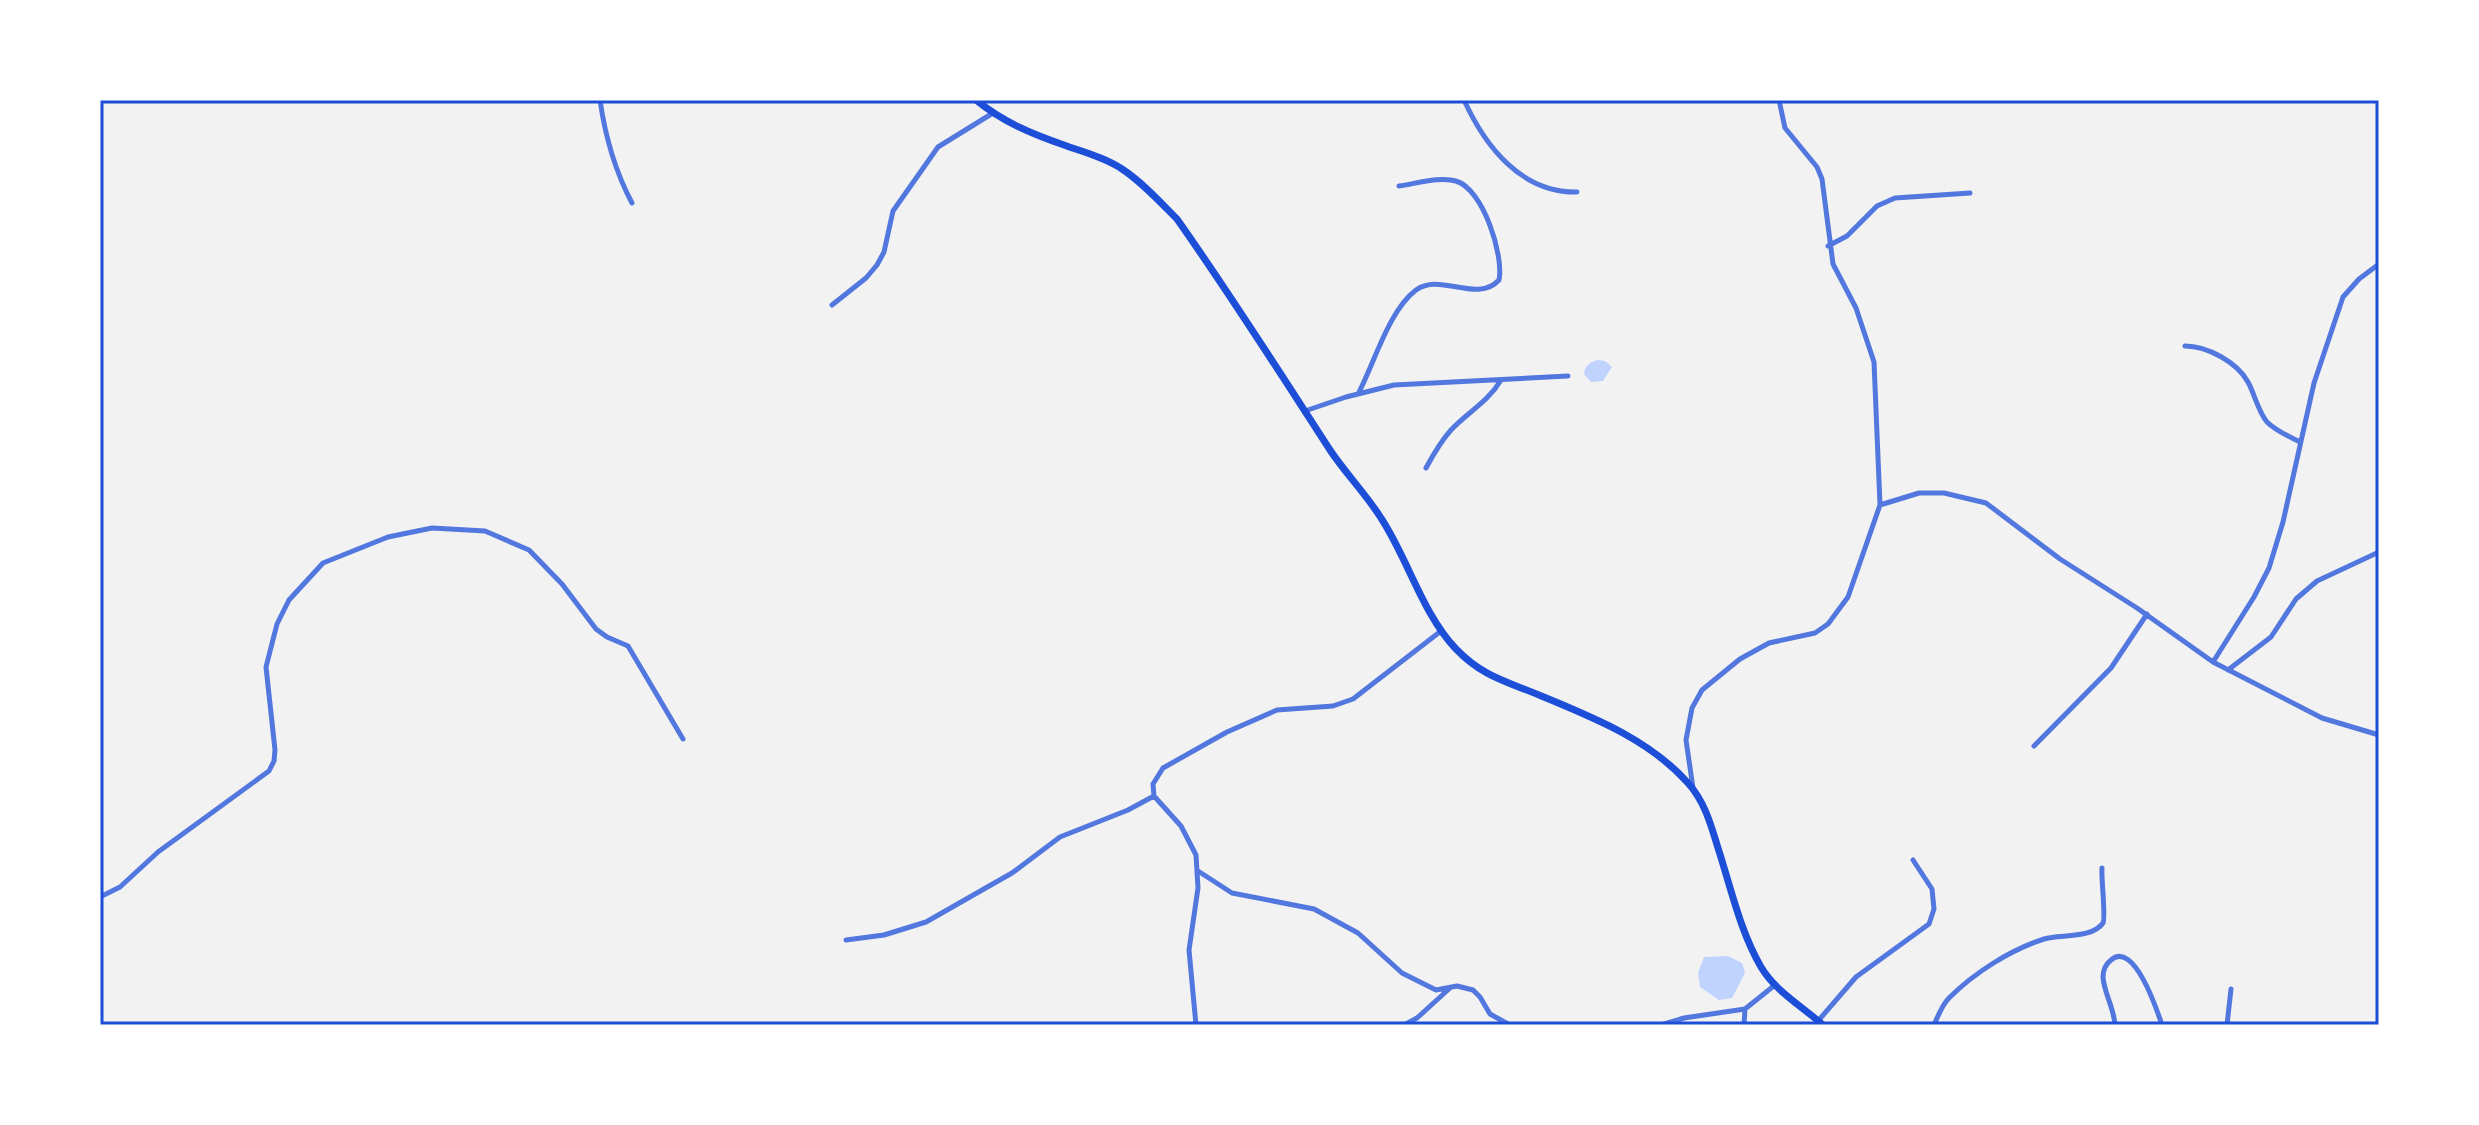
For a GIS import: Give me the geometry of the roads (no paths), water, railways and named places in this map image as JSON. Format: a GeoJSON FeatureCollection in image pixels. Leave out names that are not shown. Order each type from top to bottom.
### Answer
{"type":"FeatureCollection","features":[{"type":"Feature","properties":{"kind":"main road"},"geometry":{"type":"LineString","coordinates":[[976,100],[1023,130],[1092,154],[1121,168],[1177,219],[1332,453],[1394,539],[1441,631],[1456,649],[1490,677],[1572,709],[1631,737],[1662,759],[1693,789],[1705,809],[1751,947],[1775,985],[1820,1023]]}},
{"type":"Feature","properties":{"kind":"street"},"geometry":{"type":"LineString","coordinates":[[600,100],[604,126],[623,187],[632,203]]}},
{"type":"Feature","properties":{"kind":"street"},"geometry":{"type":"LineString","coordinates":[[1464,100],[1472,118],[1506,165],[1539,185],[1577,192]]}},
{"type":"Feature","properties":{"kind":"street"},"geometry":{"type":"LineString","coordinates":[[1693,789],[1686,740],[1692,708],[1702,690],[1740,659],[1769,643],[1815,633],[1828,624],[1848,597],[1880,505],[1874,362],[1856,308],[1833,264],[1828,246],[1822,179],[1817,167],[1785,128],[1779,100]]}},
{"type":"Feature","properties":{"kind":"street"},"geometry":{"type":"LineString","coordinates":[[832,305],[866,278],[877,265],[884,252],[893,211],[938,147],[993,113]]}},
{"type":"Feature","properties":{"kind":"street"},"geometry":{"type":"LineString","coordinates":[[1358,394],[1389,327],[1414,291],[1423,286],[1440,285],[1489,288],[1499,280],[1502,267],[1498,246],[1479,203],[1457,181],[1399,186]]}},
{"type":"Feature","properties":{"kind":"street"},"geometry":{"type":"LineString","coordinates":[[1828,246],[1847,236],[1877,206],[1895,198],[1970,193]]}},
{"type":"Feature","properties":{"kind":"street"},"geometry":{"type":"LineString","coordinates":[[2213,662],[2269,568],[2283,522],[2314,383],[2343,297],[2359,279],[2379,264]]}},
{"type":"Feature","properties":{"kind":"street"},"geometry":{"type":"LineString","coordinates":[[2185,346],[2207,349],[2239,370],[2265,419],[2275,429],[2300,442]]}},
{"type":"Feature","properties":{"kind":"street"},"geometry":{"type":"LineString","coordinates":[[1305,411],[1394,385],[1568,376]]}},
{"type":"Feature","properties":{"kind":"street"},"geometry":{"type":"LineString","coordinates":[[1426,468],[1449,432],[1477,410],[1502,379]]}},
{"type":"Feature","properties":{"kind":"street"},"geometry":{"type":"LineString","coordinates":[[1880,505],[1919,493],[1971,497],[1986,503],[2060,559],[2147,614],[2213,662],[2322,718],[2379,735]]}},
{"type":"Feature","properties":{"kind":"street"},"geometry":{"type":"LineString","coordinates":[[100,897],[120,887],[158,852],[269,771],[275,750],[266,667],[273,639],[289,600],[323,563],[388,537],[432,528],[485,531],[529,550],[562,584],[596,629],[628,646],[683,739]]}},
{"type":"Feature","properties":{"kind":"street"},"geometry":{"type":"LineString","coordinates":[[2228,670],[2271,637],[2287,609],[2305,590],[2331,573],[2379,552]]}},
{"type":"Feature","properties":{"kind":"street"},"geometry":{"type":"LineString","coordinates":[[2034,746],[2111,668],[2147,614]]}},
{"type":"Feature","properties":{"kind":"street"},"geometry":{"type":"LineString","coordinates":[[1196,1025],[1189,950],[1198,888],[1196,855],[1190,839],[1154,796],[1153,784],[1163,768],[1277,710],[1333,706],[1353,699],[1441,631]]}},
{"type":"Feature","properties":{"kind":"street"},"geometry":{"type":"LineString","coordinates":[[846,940],[884,935],[926,922],[1012,873],[1060,837],[1128,810],[1154,796]]}},
{"type":"Feature","properties":{"kind":"street"},"geometry":{"type":"LineString","coordinates":[[1820,1023],[1856,977],[1929,924],[1934,909],[1932,889],[1913,860]]}},
{"type":"Feature","properties":{"kind":"street"},"geometry":{"type":"LineString","coordinates":[[1934,1025],[1947,1000],[2005,957],[2045,939],[2093,930],[2102,924],[2105,916],[2102,868]]}},
{"type":"Feature","properties":{"kind":"street"},"geometry":{"type":"LineString","coordinates":[[1197,871],[1232,893],[1314,909],[1358,933],[1402,973],[1436,990],[1450,987],[1473,990],[1490,1014],[1510,1025]]}},
{"type":"Feature","properties":{"kind":"street"},"geometry":{"type":"LineString","coordinates":[[2115,1025],[2115,1015],[2103,977],[2104,969],[2115,957],[2123,957],[2131,961],[2138,971],[2162,1025]]}},
{"type":"Feature","properties":{"kind":"street"},"geometry":{"type":"LineString","coordinates":[[1661,1025],[1684,1018],[1745,1009],[1775,985]]}},
{"type":"Feature","properties":{"kind":"street"},"geometry":{"type":"LineString","coordinates":[[1404,1025],[1417,1018],[1450,987]]}},
{"type":"Feature","properties":{"kind":"street"},"geometry":{"type":"LineString","coordinates":[[2227,1025],[2231,989]]}},
{"type":"Feature","properties":{"kind":"street"},"geometry":{"type":"LineString","coordinates":[[1744,1025],[1745,1009]]}},
{"type":"Feature","properties":{"kind":"water"},"geometry":{"type":"Polygon","coordinates":[[[1598,360],[1612,367],[1603,381],[1591,382],[1584,374],[1588,364],[1598,360]]]}},
{"type":"Feature","properties":{"kind":"water"},"geometry":{"type":"Polygon","coordinates":[[[1728,956],[1742,963],[1745,973],[1732,998],[1719,1000],[1700,987],[1698,973],[1704,957],[1728,956]]]}}]}
